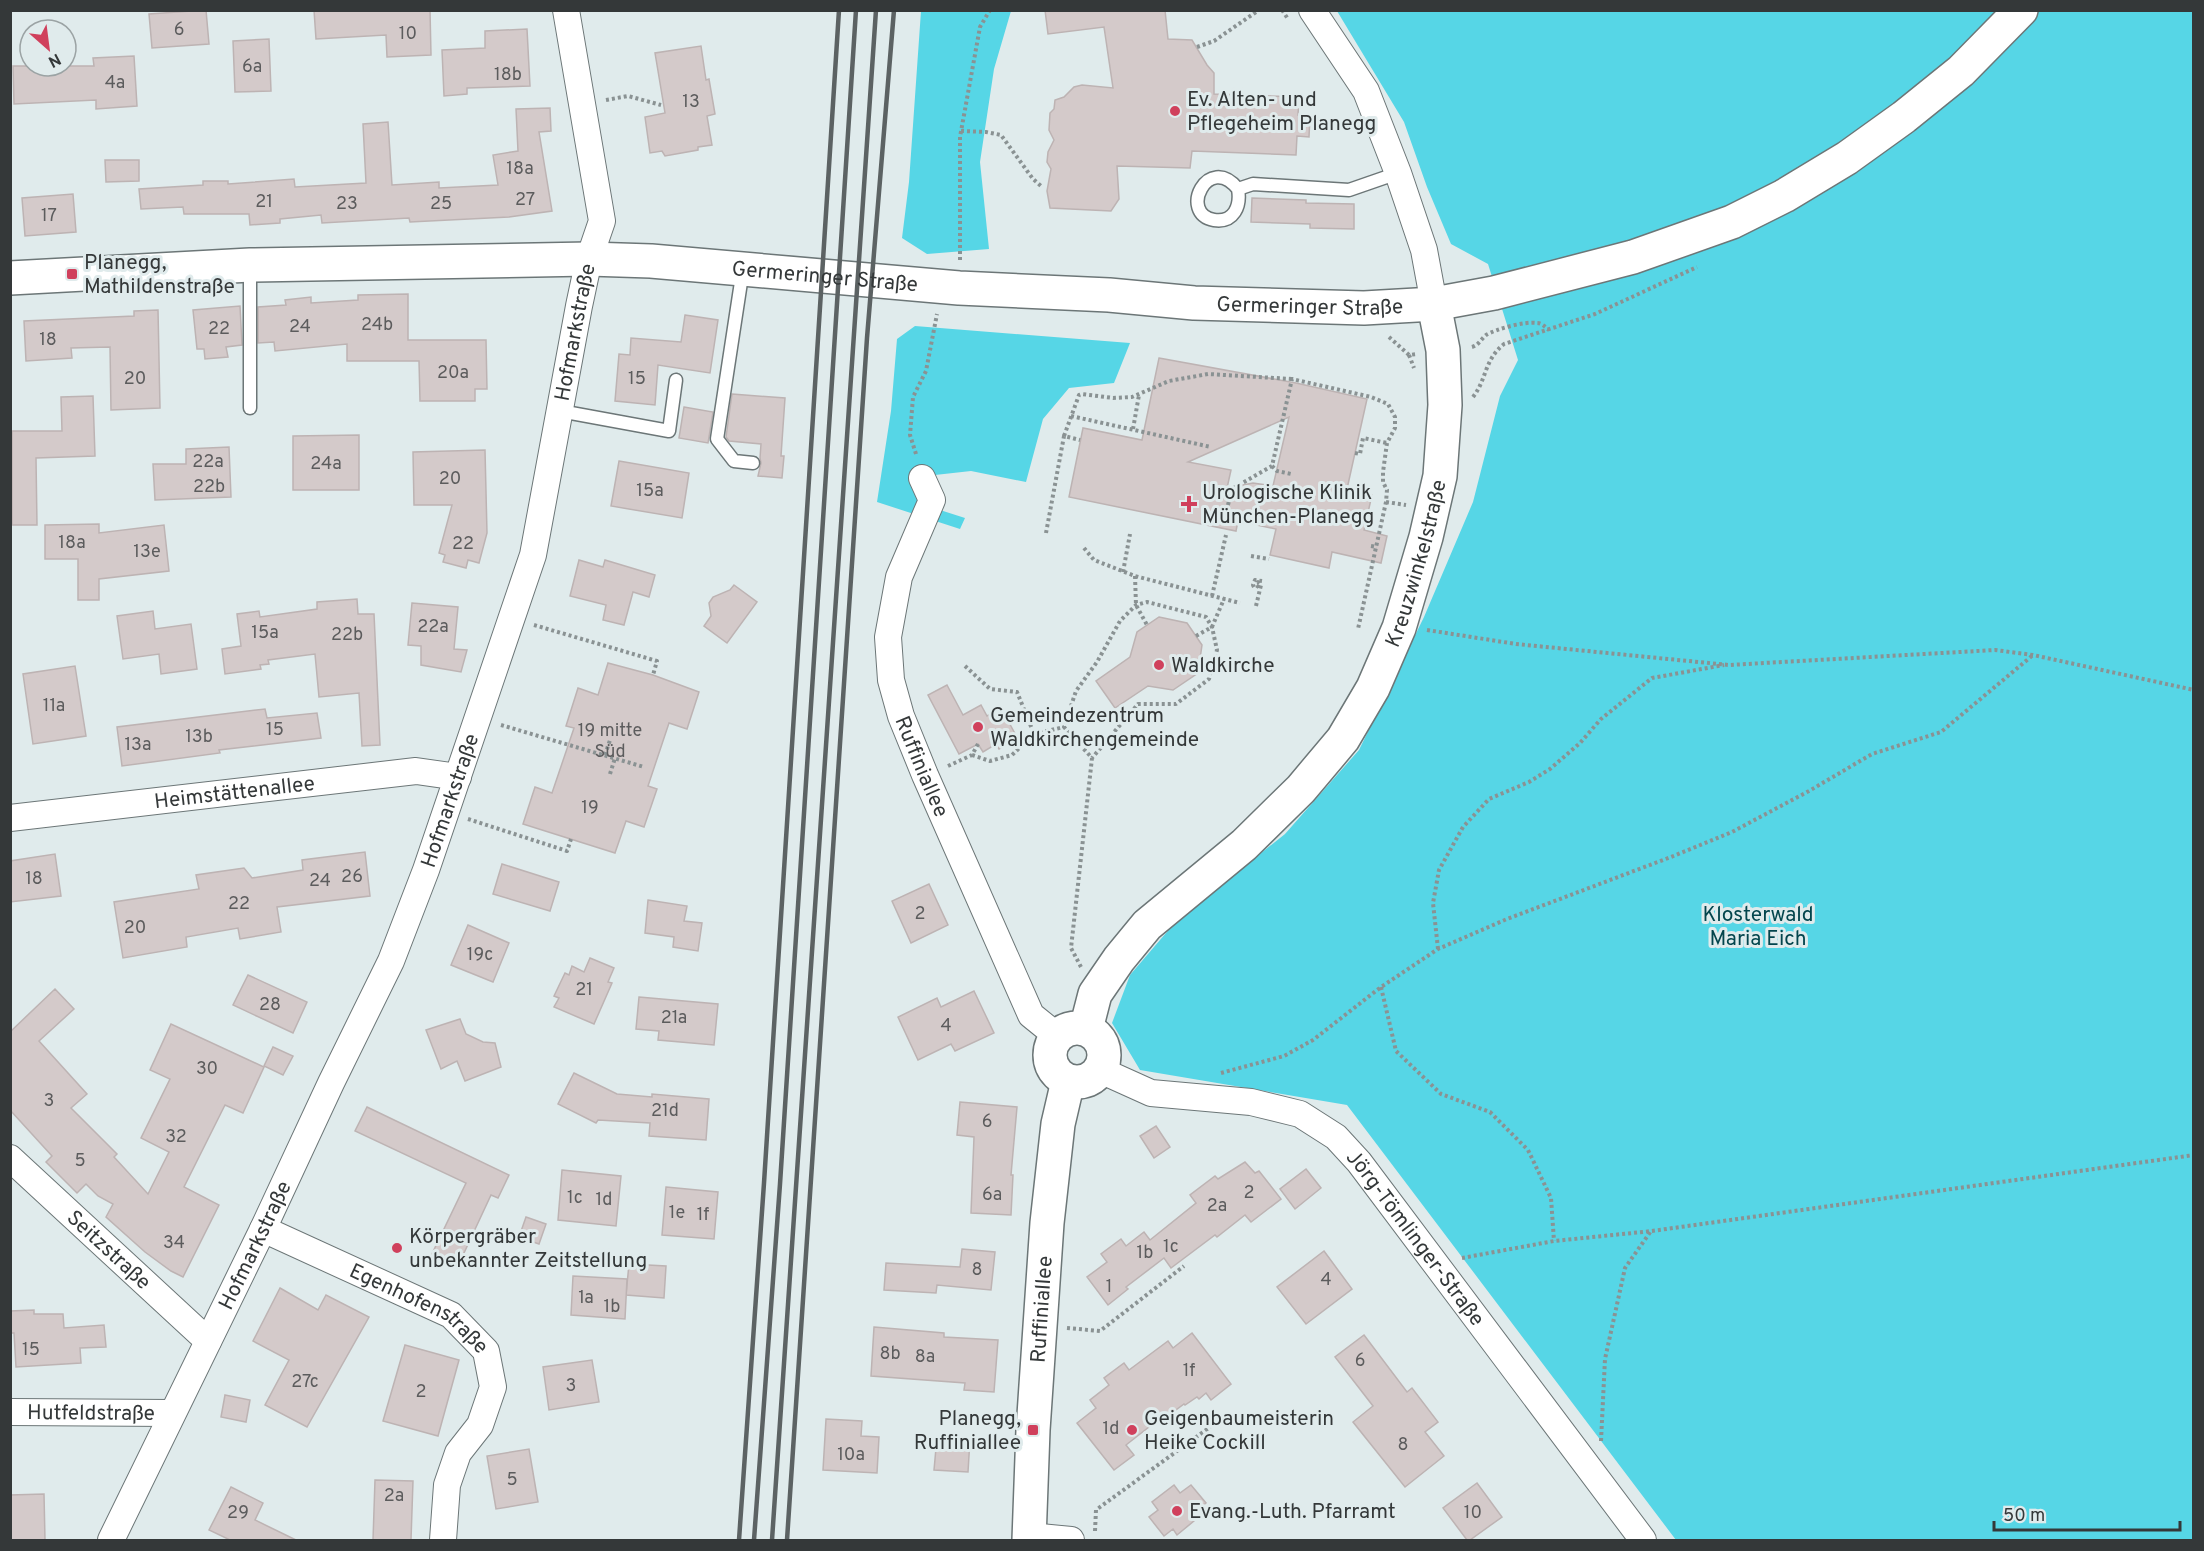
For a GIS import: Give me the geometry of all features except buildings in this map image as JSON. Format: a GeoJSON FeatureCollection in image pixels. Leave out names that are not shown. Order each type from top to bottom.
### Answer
{"type":"FeatureCollection","features":[{"type":"Feature","properties":{"kind":"main road","name":"Germeringer Straße"},"geometry":{"type":"LineString","coordinates":[[10,278],[250,265],[590,259],[651,261],[959,288],[1109,295],[1194,303],[1364,308],[1434,304],[1494,293],[1633,257],[1732,222],[1784,196],[1847,158],[1904,117],[1960,71],[2021,10]]}},
{"type":"Feature","properties":{"kind":"main road","name":"Kreuzwinkelstraße"},"geometry":{"type":"LineString","coordinates":[[1071,1032],[1119,959],[1147,925],[1244,845],[1301,789],[1336,747],[1373,688],[1400,624],[1426,537],[1440,476],[1445,405],[1443,350],[1434,304]]}},
{"type":"Feature","properties":{"kind":"main road","name":"Ruffiniallee"},"geometry":{"type":"LineString","coordinates":[[1071,1032],[1099,1038],[1103,1046],[1104,1062],[1100,1070]]}},
{"type":"Feature","properties":{"kind":"main road"},"geometry":{"type":"LineString","coordinates":[[1071,1032],[1051,1045],[1049,1056],[1058,1076],[1077,1083],[1086,1081],[1100,1070]]}},
{"type":"Feature","properties":{"kind":"main road","name":"Ruffiniallee"},"geometry":{"type":"LineString","coordinates":[[1030,1538],[1039,1325],[1047,1223],[1058,1124],[1068,1081]]}},
{"type":"Feature","properties":{"kind":"street","name":"Hofmarkstraße"},"geometry":{"type":"LineString","coordinates":[[111,1540],[391,961],[446,812],[533,555],[590,259],[602,221],[566,10]]}},
{"type":"Feature","properties":{"kind":"street","name":"Kreuzwinkelstraße"},"geometry":{"type":"LineString","coordinates":[[1303,18],[1366,91],[1398,173],[1424,250],[1434,304]]}},
{"type":"Feature","properties":{"kind":"street","name":"Ruffiniallee"},"geometry":{"type":"LineString","coordinates":[[922,478],[932,500],[899,577],[888,637],[891,680],[901,716],[925,776],[1032,1014],[1071,1032]]}},
{"type":"Feature","properties":{"kind":"street","name":"Heimstättenallee"},"geometry":{"type":"LineString","coordinates":[[10,818],[416,771],[458,777]]}},
{"type":"Feature","properties":{"kind":"street","name":"Jörg-Tömlinger-Straße"},"geometry":{"type":"LineString","coordinates":[[1100,1070],[1151,1093],[1251,1102],[1300,1114],[1336,1137],[1359,1162],[1643,1540]]}},
{"type":"Feature","properties":{"kind":"street","name":"Seitzstraße"},"geometry":{"type":"LineString","coordinates":[[10,1158],[208,1341]]}},
{"type":"Feature","properties":{"kind":"street","name":"Egenhofenstraße"},"geometry":{"type":"LineString","coordinates":[[263,1229],[451,1315],[486,1351],[493,1387],[480,1425],[458,1453],[447,1485],[442,1540]]}},
{"type":"Feature","properties":{"kind":"street","name":"Hutfeldstraße"},"geometry":{"type":"LineString","coordinates":[[10,1412],[172,1413]]}},
{"type":"Feature","properties":{"kind":"street"},"geometry":{"type":"LineString","coordinates":[[1030,1538],[1071,1540]]}},
{"type":"Feature","properties":{"kind":"lane"},"geometry":{"type":"LineString","coordinates":[[1238,189],[1253,184],[1349,190],[1398,173]]}},
{"type":"Feature","properties":{"kind":"lane"},"geometry":{"type":"LineString","coordinates":[[250,265],[250,408]]}},
{"type":"Feature","properties":{"kind":"lane"},"geometry":{"type":"LineString","coordinates":[[743,269],[717,439],[734,461],[753,463]]}},
{"type":"Feature","properties":{"kind":"lane"},"geometry":{"type":"LineString","coordinates":[[560,411],[669,431],[676,380]]}},
{"type":"Feature","properties":{"kind":"path"},"geometry":{"type":"LineString","coordinates":[[960,256],[961,131],[980,27],[990,10]]}},
{"type":"Feature","properties":{"kind":"path"},"geometry":{"type":"LineString","coordinates":[[1197,47],[1214,41],[1259,10]]}},
{"type":"Feature","properties":{"kind":"path"},"geometry":{"type":"LineString","coordinates":[[1282,10],[1303,18]]}},
{"type":"Feature","properties":{"kind":"path"},"geometry":{"type":"LineString","coordinates":[[606,100],[628,96],[661,105]]}},
{"type":"Feature","properties":{"kind":"path"},"geometry":{"type":"LineString","coordinates":[[961,131],[1001,135],[1033,179],[1042,187]]}},
{"type":"Feature","properties":{"kind":"path"},"geometry":{"type":"LineString","coordinates":[[922,478],[910,435],[913,397],[926,371],[936,321]]}},
{"type":"Feature","properties":{"kind":"path"},"geometry":{"type":"LineString","coordinates":[[1443,350],[1476,346],[1487,335],[1503,328],[1530,322],[1540,323],[1549,330],[1504,344],[1494,351],[1480,388],[1469,402],[1445,405]]}},
{"type":"Feature","properties":{"kind":"path"},"geometry":{"type":"LineString","coordinates":[[1046,533],[1064,436],[1079,395],[1113,398],[1139,395],[1169,381],[1208,374],[1292,379],[1371,397],[1388,404],[1395,417],[1395,428],[1387,443],[1383,472],[1383,482],[1387,490],[1386,502],[1358,629]]}},
{"type":"Feature","properties":{"kind":"path"},"geometry":{"type":"LineString","coordinates":[[1229,383],[1230,375]]}},
{"type":"Feature","properties":{"kind":"path"},"geometry":{"type":"LineString","coordinates":[[1228,505],[1232,489],[1272,466],[1292,379]]}},
{"type":"Feature","properties":{"kind":"path"},"geometry":{"type":"LineString","coordinates":[[1133,430],[1139,395]]}},
{"type":"Feature","properties":{"kind":"path"},"geometry":{"type":"LineString","coordinates":[[1071,416],[1211,447]]}},
{"type":"Feature","properties":{"kind":"path"},"geometry":{"type":"LineString","coordinates":[[1064,436],[1080,440]]}},
{"type":"Feature","properties":{"kind":"path"},"geometry":{"type":"LineString","coordinates":[[1355,453],[1360,454],[1363,438],[1387,443]]}},
{"type":"Feature","properties":{"kind":"path"},"geometry":{"type":"LineString","coordinates":[[1272,466],[1276,471],[1291,474]]}},
{"type":"Feature","properties":{"kind":"path"},"geometry":{"type":"LineString","coordinates":[[1386,502],[1416,506]]}},
{"type":"Feature","properties":{"kind":"path"},"geometry":{"type":"LineString","coordinates":[[1123,572],[1130,534]]}},
{"type":"Feature","properties":{"kind":"path"},"geometry":{"type":"LineString","coordinates":[[1212,596],[1226,535]]}},
{"type":"Feature","properties":{"kind":"path"},"geometry":{"type":"LineString","coordinates":[[1371,546],[1377,547]]}},
{"type":"Feature","properties":{"kind":"path"},"geometry":{"type":"LineString","coordinates":[[1084,548],[1094,560],[1123,572],[1240,603]]}},
{"type":"Feature","properties":{"kind":"path"},"geometry":{"type":"LineString","coordinates":[[1251,556],[1269,559]]}},
{"type":"Feature","properties":{"kind":"path"},"geometry":{"type":"LineString","coordinates":[[1135,576],[1136,605],[1147,625]]}},
{"type":"Feature","properties":{"kind":"path"},"geometry":{"type":"LineString","coordinates":[[1256,606],[1259,594],[1261,588],[1262,585],[1260,582],[1256,584],[1258,588],[1260,588],[1262,589],[1263,584],[1258,579],[1253,582],[1259,590],[1258,594]]}},
{"type":"Feature","properties":{"kind":"path"},"geometry":{"type":"LineString","coordinates":[[1196,636],[1212,627],[1224,599]]}},
{"type":"Feature","properties":{"kind":"path"},"geometry":{"type":"LineString","coordinates":[[1064,727],[1076,691],[1097,662],[1120,621],[1136,605],[1148,602],[1206,617],[1212,627],[1217,650],[1209,679],[1176,704],[1138,704],[1092,758],[1071,948],[1095,994]]}},
{"type":"Feature","properties":{"kind":"path"},"geometry":{"type":"LineString","coordinates":[[512,618],[657,661],[653,675]]}},
{"type":"Feature","properties":{"kind":"path"},"geometry":{"type":"LineString","coordinates":[[1400,624],[1516,644],[1729,664]]}},
{"type":"Feature","properties":{"kind":"path"},"geometry":{"type":"LineString","coordinates":[[1438,949],[1433,903],[1439,870],[1463,827],[1489,799],[1529,782],[1550,769],[1580,743],[1601,719],[1652,678],[1729,664],[1995,650],[2033,654],[2193,690]]}},
{"type":"Feature","properties":{"kind":"path"},"geometry":{"type":"LineString","coordinates":[[1220,1073],[1284,1056],[1313,1040],[1381,987],[1438,949],[1507,919],[1732,832],[1872,754],[1941,732],[2033,654]]}},
{"type":"Feature","properties":{"kind":"path"},"geometry":{"type":"LineString","coordinates":[[965,666],[990,689],[1017,692],[1034,734]]}},
{"type":"Feature","properties":{"kind":"path"},"geometry":{"type":"LineString","coordinates":[[478,718],[644,767]]}},
{"type":"Feature","properties":{"kind":"path"},"geometry":{"type":"LineString","coordinates":[[972,755],[990,761],[1012,754],[1034,734],[1064,727]]}},
{"type":"Feature","properties":{"kind":"path"},"geometry":{"type":"LineString","coordinates":[[1064,727],[1092,758]]}},
{"type":"Feature","properties":{"kind":"path"},"geometry":{"type":"LineString","coordinates":[[605,755],[610,740]]}},
{"type":"Feature","properties":{"kind":"path"},"geometry":{"type":"LineString","coordinates":[[960,761],[972,755],[978,744]]}},
{"type":"Feature","properties":{"kind":"path"},"geometry":{"type":"LineString","coordinates":[[610,774],[615,758]]}},
{"type":"Feature","properties":{"kind":"path"},"geometry":{"type":"LineString","coordinates":[[446,812],[567,851],[571,839]]}},
{"type":"Feature","properties":{"kind":"path"},"geometry":{"type":"LineString","coordinates":[[1381,987],[1396,1051],[1441,1094],[1490,1113],[1528,1150],[1551,1198],[1554,1240]]}},
{"type":"Feature","properties":{"kind":"path"},"geometry":{"type":"LineString","coordinates":[[1434,1262],[1554,1240],[1652,1231],[2193,1155]]}},
{"type":"Feature","properties":{"kind":"path"},"geometry":{"type":"LineString","coordinates":[[1600,1484],[1605,1359],[1625,1268],[1652,1231]]}},
{"type":"Feature","properties":{"kind":"path"},"geometry":{"type":"LineString","coordinates":[[1039,1325],[1100,1331],[1184,1266]]}},
{"type":"Feature","properties":{"kind":"path"},"geometry":{"type":"LineString","coordinates":[[1095,1540],[1096,1510],[1210,1427]]}},
{"type":"Feature","properties":{"kind":"green space"},"geometry":{"type":"Polygon","coordinates":[[[921,11],[1011,11],[994,69],[980,162],[989,249],[927,254],[902,238],[909,182],[921,11]]]}},
{"type":"Feature","properties":{"kind":"green space","name":"Klosterwald Maria Eich"},"geometry":{"type":"Polygon","coordinates":[[[1337,11],[2193,11],[2193,1540],[1676,1540],[1347,1105],[1140,1070],[1112,1023],[1130,975],[1178,919],[1285,834],[1359,750],[1424,617],[1473,502],[1500,396],[1518,360],[1488,264],[1451,244],[1427,187],[1404,122],[1337,11]]]}},
{"type":"Feature","properties":{"kind":"green space"},"geometry":{"type":"Polygon","coordinates":[[[915,326],[1130,343],[1114,383],[1069,388],[1043,419],[1026,482],[971,471],[935,475],[920,493],[940,510],[965,518],[960,529],[877,502],[891,411],[897,339],[915,326]]]}},
{"type":"Feature","properties":{"kind":"railway"},"geometry":{"type":"LineString","coordinates":[[739,1540],[839,10]]}},
{"type":"Feature","properties":{"kind":"railway"},"geometry":{"type":"LineString","coordinates":[[754,1540],[780,1184],[856,10]]}},
{"type":"Feature","properties":{"kind":"railway"},"geometry":{"type":"LineString","coordinates":[[772,1540],[876,10]]}},
{"type":"Feature","properties":{"kind":"railway"},"geometry":{"type":"LineString","coordinates":[[787,1540],[867,338],[894,10]]}},
{"type":"Feature","properties":{"kind":"place","name":"Ev. Alten- und Pflegeheim Planegg"},"geometry":{"type":"Point","coordinates":[1175,111]}},
{"type":"Feature","properties":{"kind":"place","name":"Planegg, Mathildenstraße"},"geometry":{"type":"Point","coordinates":[72,274]}},
{"type":"Feature","properties":{"kind":"place","name":"Urologische Klinik München-Planegg"},"geometry":{"type":"Point","coordinates":[1189,504]}},
{"type":"Feature","properties":{"kind":"place","name":"Waldkirche"},"geometry":{"type":"Point","coordinates":[1159,665]}},
{"type":"Feature","properties":{"kind":"place","name":"Gemeindezentrum Waldkirchengemeinde"},"geometry":{"type":"Point","coordinates":[978,727]}},
{"type":"Feature","properties":{"kind":"place","name":"Körpergräber unbekannter Zeitstellung"},"geometry":{"type":"Point","coordinates":[397,1248]}},
{"type":"Feature","properties":{"kind":"place","name":"Planegg, Ruffiniallee"},"geometry":{"type":"Point","coordinates":[1033,1430]}},
{"type":"Feature","properties":{"kind":"place","name":"Geigenbaumeisterin Heike Cockill"},"geometry":{"type":"Point","coordinates":[1132,1430]}},
{"type":"Feature","properties":{"kind":"place","name":"Evang.-Luth. Pfarramt"},"geometry":{"type":"Point","coordinates":[1177,1511]}}]}
